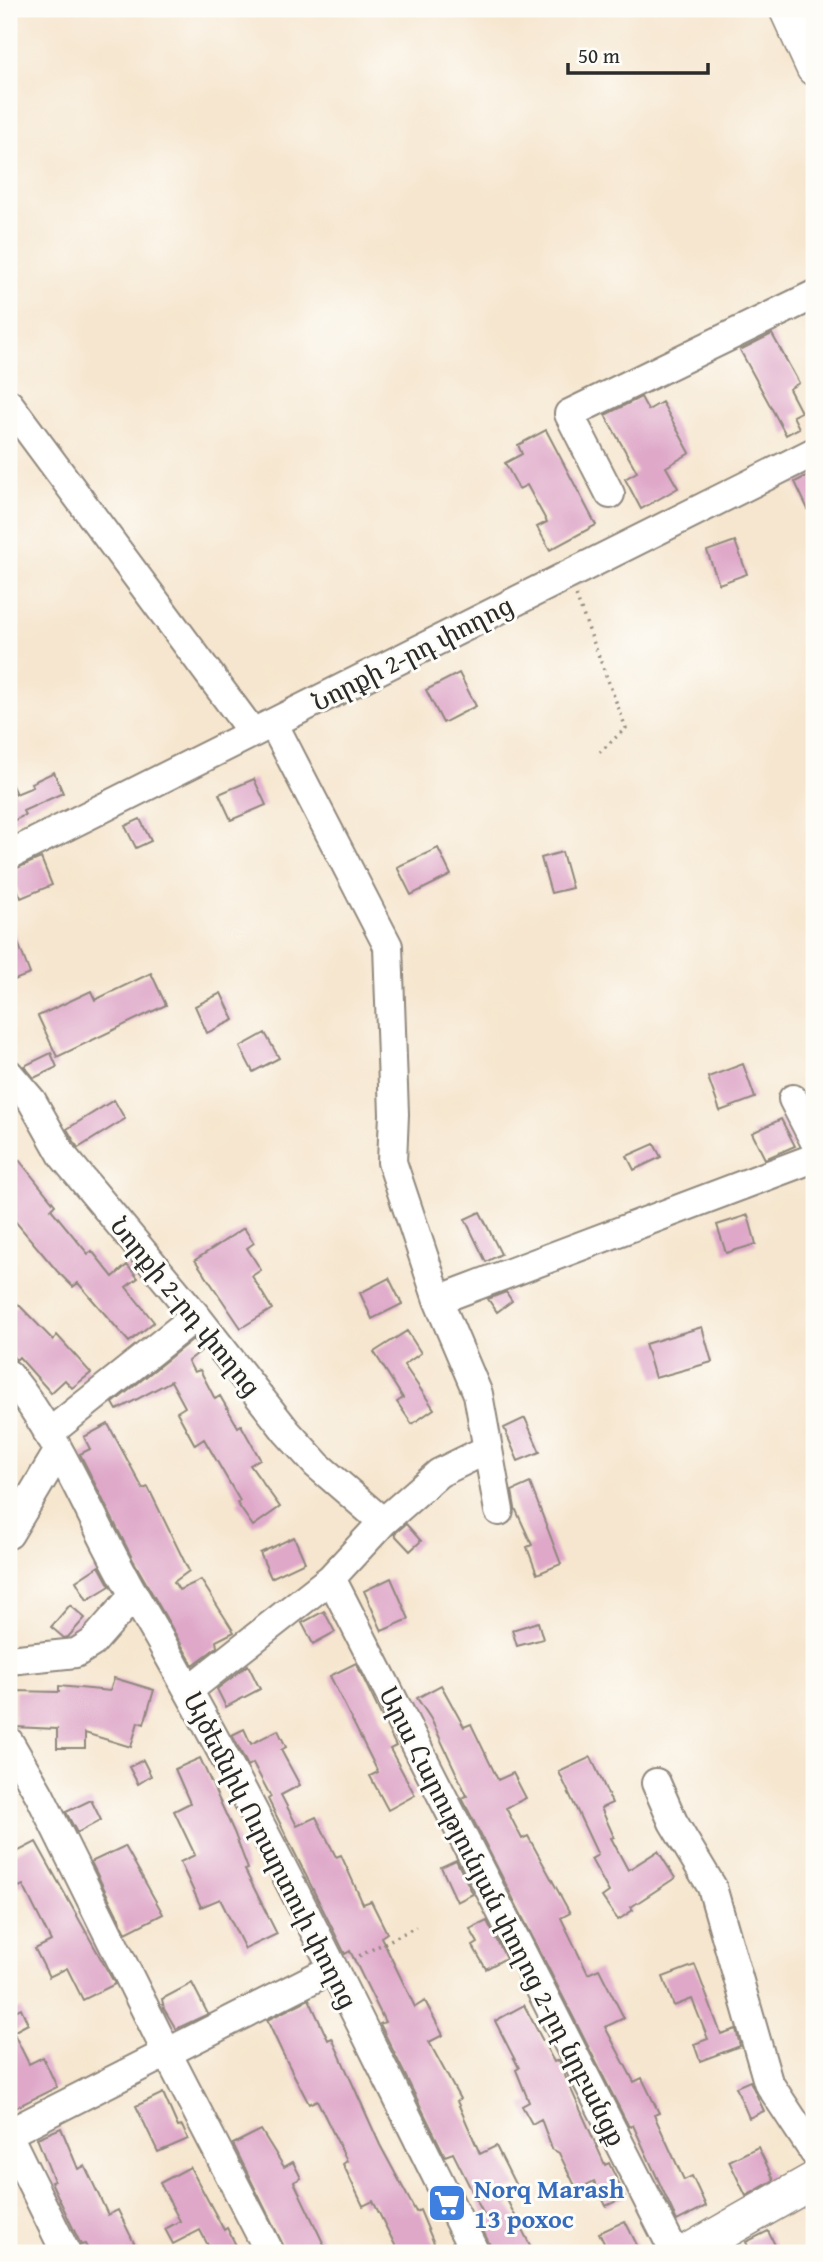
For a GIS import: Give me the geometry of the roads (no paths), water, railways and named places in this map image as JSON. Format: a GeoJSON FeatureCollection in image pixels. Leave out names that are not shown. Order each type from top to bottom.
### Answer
{"type":"FeatureCollection","features":[{"type":"Feature","properties":{"kind":"main road"},"geometry":{"type":"LineString","coordinates":[[788,9],[814,68]]}},
{"type":"Feature","properties":{"kind":"main road"},"geometry":{"type":"LineString","coordinates":[[685,2253],[814,2180]]}},
{"type":"Feature","properties":{"kind":"street"},"geometry":{"type":"LineString","coordinates":[[610,494],[569,414],[814,295]]}},
{"type":"Feature","properties":{"kind":"street"},"geometry":{"type":"LineString","coordinates":[[9,404],[18,437],[263,727],[388,946],[394,1114],[392,1162],[438,1300],[478,1394],[499,1511]]}},
{"type":"Feature","properties":{"kind":"street","name":"Նորքի 2-րդ փողոց"},"geometry":{"type":"LineString","coordinates":[[9,855],[814,452]]}},
{"type":"Feature","properties":{"kind":"street","name":"Նորքի 2-րդ փողոց"},"geometry":{"type":"LineString","coordinates":[[9,1074],[32,1101],[63,1156],[196,1316],[294,1441],[317,1465],[383,1522]]}},
{"type":"Feature","properties":{"kind":"street"},"geometry":{"type":"LineString","coordinates":[[793,1099],[814,1140]]}},
{"type":"Feature","properties":{"kind":"street"},"geometry":{"type":"LineString","coordinates":[[438,1300],[814,1158]]}},
{"type":"Feature","properties":{"kind":"street"},"geometry":{"type":"LineString","coordinates":[[9,1534],[53,1443],[196,1316]]}},
{"type":"Feature","properties":{"kind":"street","name":"Այծեմնիկ Ուրարտուի փողոց"},"geometry":{"type":"LineString","coordinates":[[9,1375],[53,1443],[134,1595],[190,1689],[475,2253]]}},
{"type":"Feature","properties":{"kind":"street"},"geometry":{"type":"LineString","coordinates":[[190,1689],[331,1578],[383,1522],[439,1473],[486,1450]]}},
{"type":"Feature","properties":{"kind":"street","name":"Արա Հարությունյան փողոց 2-րդ նրբանցք"},"geometry":{"type":"LineString","coordinates":[[331,1578],[675,2253]]}},
{"type":"Feature","properties":{"kind":"street"},"geometry":{"type":"LineString","coordinates":[[9,1660],[76,1653],[92,1643],[134,1595]]}},
{"type":"Feature","properties":{"kind":"street"},"geometry":{"type":"LineString","coordinates":[[9,1742],[40,1794],[167,2053],[270,2253]]}},
{"type":"Feature","properties":{"kind":"street"},"geometry":{"type":"LineString","coordinates":[[656,1783],[673,1822],[712,1887],[768,2082],[814,2152]]}},
{"type":"Feature","properties":{"kind":"street"},"geometry":{"type":"LineString","coordinates":[[66,2253],[9,2135],[332,1969]]}},
{"type":"Feature","properties":{"kind":"place","name":"Norq Marash 13 poxoc"},"geometry":{"type":"Point","coordinates":[447,2203]}}]}
